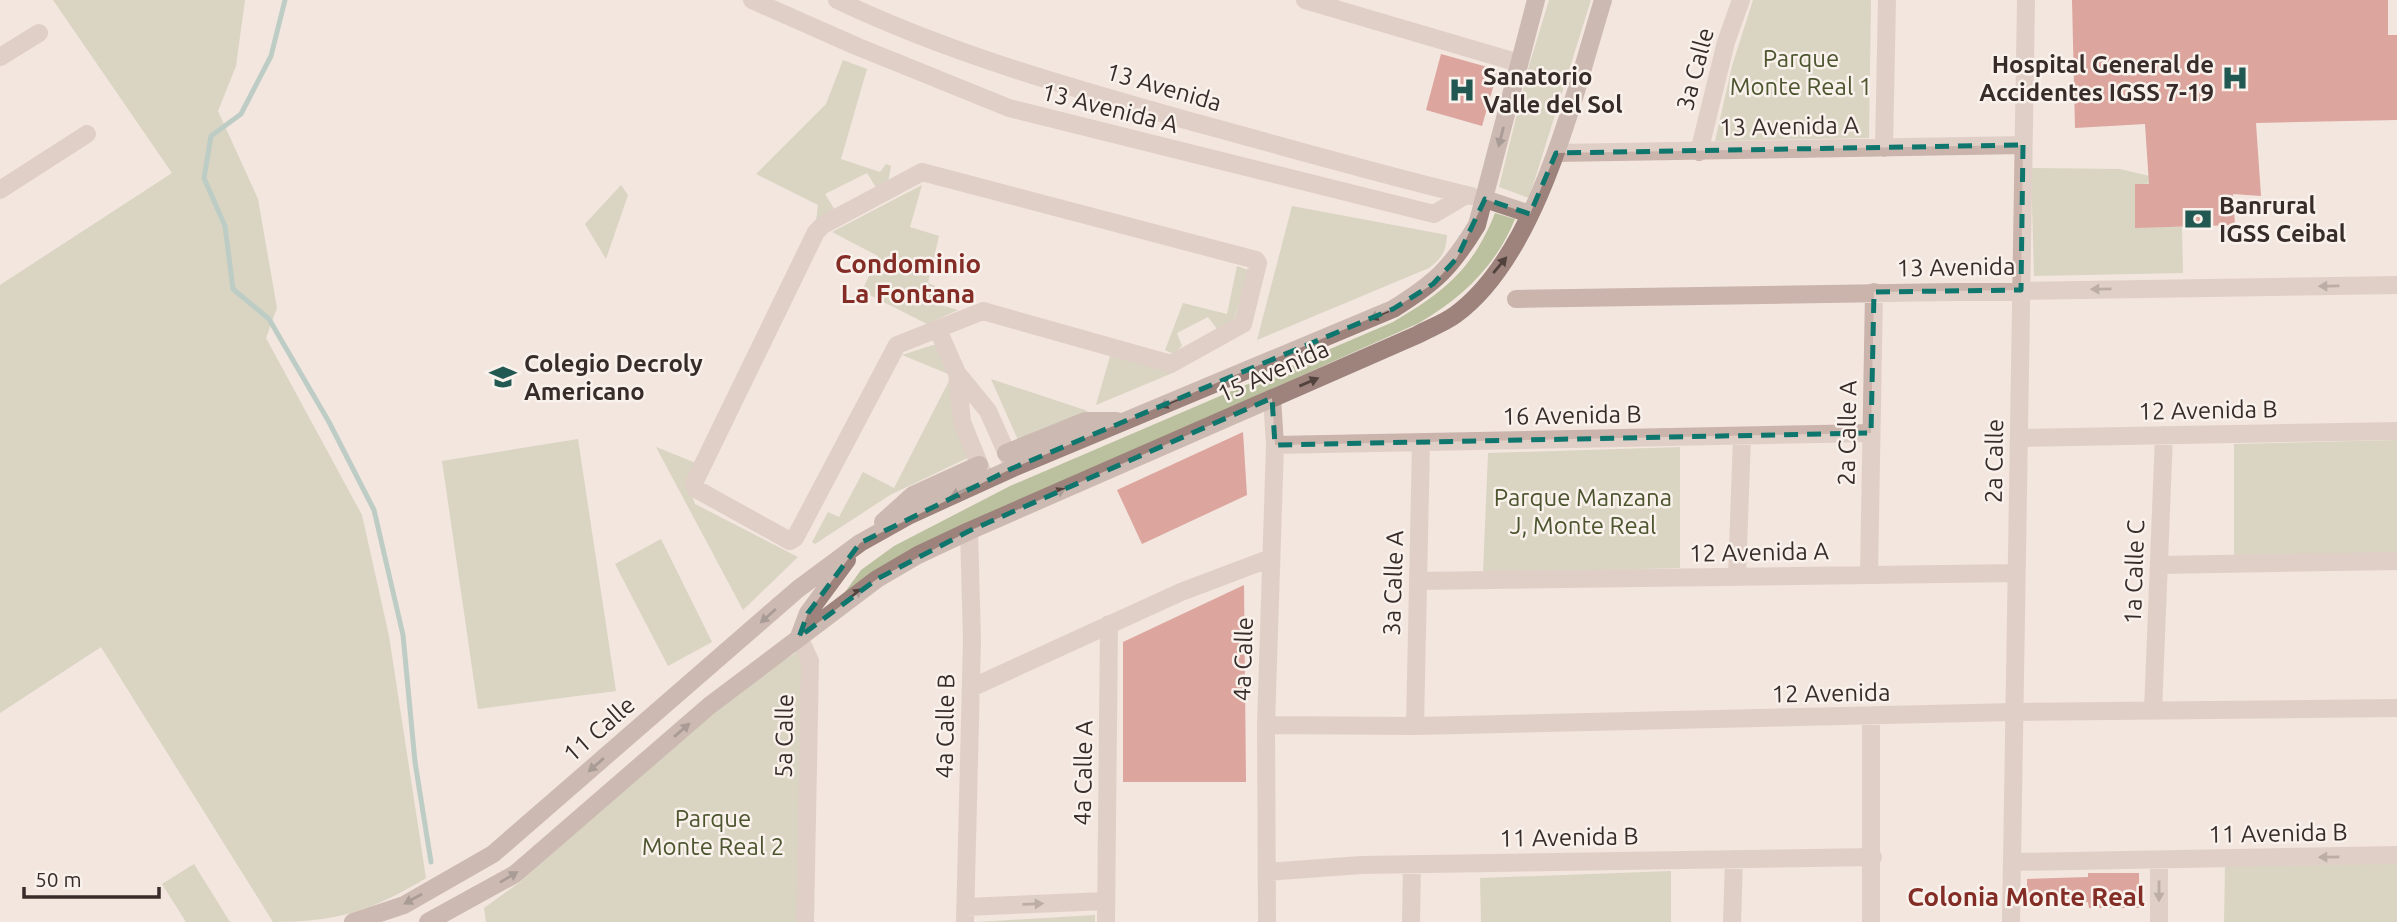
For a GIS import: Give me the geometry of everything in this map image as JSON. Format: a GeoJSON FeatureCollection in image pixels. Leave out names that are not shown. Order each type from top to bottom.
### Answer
{"type":"FeatureCollection","features":[{"type":"Feature","properties":{"kind":"main road","name":"15 Avenida"},"geometry":{"type":"LineString","coordinates":[[860,543],[982,472],[1124,421],[1393,309],[1433,284],[1457,258],[1477,225],[1536,0]]}},
{"type":"Feature","properties":{"kind":"main road","name":"15 Avenida"},"geometry":{"type":"LineString","coordinates":[[799,636],[877,579],[918,555],[1417,335],[1455,314],[1507,256],[1530,214],[1556,153],[1602,0]]}},
{"type":"Feature","properties":{"kind":"main road"},"geometry":{"type":"LineString","coordinates":[[1485,200],[1530,214]]}},
{"type":"Feature","properties":{"kind":"main road"},"geometry":{"type":"LineString","coordinates":[[428,922],[515,874],[709,706],[799,636],[807,613],[860,543]]}},
{"type":"Feature","properties":{"kind":"main road","name":"11 Calle"},"geometry":{"type":"LineString","coordinates":[[353,922],[404,905],[493,854],[798,589],[860,543]]}},
{"type":"Feature","properties":{"kind":"street","name":"13 Avenida A"},"geometry":{"type":"LineString","coordinates":[[752,0],[856,46],[1009,108],[1434,214],[1466,195]]}},
{"type":"Feature","properties":{"kind":"street","name":"13 Avenida"},"geometry":{"type":"LineString","coordinates":[[837,0],[903,32],[979,58],[1148,109],[1485,200]]}},
{"type":"Feature","properties":{"kind":"street"},"geometry":{"type":"LineString","coordinates":[[1305,0],[1519,63]]}},
{"type":"Feature","properties":{"kind":"street","name":"3a Calle"},"geometry":{"type":"LineString","coordinates":[[1699,152],[1726,42],[1741,0]]}},
{"type":"Feature","properties":{"kind":"street"},"geometry":{"type":"LineString","coordinates":[[1884,148],[1886,0]]}},
{"type":"Feature","properties":{"kind":"street","name":"2a Calle"},"geometry":{"type":"LineString","coordinates":[[2011,922],[2026,0]]}},
{"type":"Feature","properties":{"kind":"street"},"geometry":{"type":"LineString","coordinates":[[0,57],[39,33]]}},
{"type":"Feature","properties":{"kind":"street"},"geometry":{"type":"LineString","coordinates":[[0,190],[87,134]]}},
{"type":"Feature","properties":{"kind":"street","name":"13 Avenida A"},"geometry":{"type":"LineString","coordinates":[[1556,153],[2023,145]]}},
{"type":"Feature","properties":{"kind":"street"},"geometry":{"type":"LineString","coordinates":[[922,172],[1242,256],[1258,263],[1243,324],[1176,363],[983,311],[938,330],[894,348],[795,538],[790,541],[695,487],[816,232],[922,172]]}},
{"type":"Feature","properties":{"kind":"street","name":"13 Avenida"},"geometry":{"type":"LineString","coordinates":[[1516,299],[2397,285]]}},
{"type":"Feature","properties":{"kind":"street","name":"2a Calle A"},"geometry":{"type":"LineString","coordinates":[[1869,575],[1874,292]]}},
{"type":"Feature","properties":{"kind":"street"},"geometry":{"type":"LineString","coordinates":[[938,330],[957,373],[988,411],[1010,461]]}},
{"type":"Feature","properties":{"kind":"street"},"geometry":{"type":"LineString","coordinates":[[957,373],[962,422],[982,472]]}},
{"type":"Feature","properties":{"kind":"street","name":"4a Calle"},"geometry":{"type":"LineString","coordinates":[[1266,922],[1266,725],[1275,445],[1272,398]]}},
{"type":"Feature","properties":{"kind":"street","name":"12 Avenida B"},"geometry":{"type":"LineString","coordinates":[[2019,438],[2397,431]]}},
{"type":"Feature","properties":{"kind":"street","name":"16 Avenida B"},"geometry":{"type":"LineString","coordinates":[[1275,445],[1871,433]]}},
{"type":"Feature","properties":{"kind":"street","name":"1a Calle C"},"geometry":{"type":"LineString","coordinates":[[2153,711],[2164,435]]}},
{"type":"Feature","properties":{"kind":"street"},"geometry":{"type":"LineString","coordinates":[[1737,577],[1742,436]]}},
{"type":"Feature","properties":{"kind":"street","name":"3a Calle A"},"geometry":{"type":"LineString","coordinates":[[1415,726],[1422,443]]}},
{"type":"Feature","properties":{"kind":"street","name":"4a Calle B"},"geometry":{"type":"LineString","coordinates":[[965,914],[971,688],[969,531]]}},
{"type":"Feature","properties":{"kind":"street"},"geometry":{"type":"LineString","coordinates":[[971,688],[1181,592],[1271,558]]}},
{"type":"Feature","properties":{"kind":"street"},"geometry":{"type":"LineString","coordinates":[[2159,565],[2397,561]]}},
{"type":"Feature","properties":{"kind":"street","name":"12 Avenida A"},"geometry":{"type":"LineString","coordinates":[[1418,581],[2016,573]]}},
{"type":"Feature","properties":{"kind":"street","name":"4a Calle A"},"geometry":{"type":"LineString","coordinates":[[1106,922],[1109,624]]}},
{"type":"Feature","properties":{"kind":"street","name":"5a Calle"},"geometry":{"type":"LineString","coordinates":[[799,636],[810,661],[805,922]]}},
{"type":"Feature","properties":{"kind":"street","name":"12 Avenida"},"geometry":{"type":"LineString","coordinates":[[1266,725],[1415,726],[2014,712],[2397,708]]}},
{"type":"Feature","properties":{"kind":"street"},"geometry":{"type":"LineString","coordinates":[[1871,716],[1871,922]]}},
{"type":"Feature","properties":{"kind":"street","name":"11 Avenida B"},"geometry":{"type":"LineString","coordinates":[[2012,863],[2397,856]]}},
{"type":"Feature","properties":{"kind":"street","name":"11 Avenida B"},"geometry":{"type":"LineString","coordinates":[[1266,872],[1412,864],[1873,857]]}},
{"type":"Feature","properties":{"kind":"street"},"geometry":{"type":"LineString","coordinates":[[1732,922],[1734,859]]}},
{"type":"Feature","properties":{"kind":"street"},"geometry":{"type":"LineString","coordinates":[[2159,860],[2159,922]]}},
{"type":"Feature","properties":{"kind":"street"},"geometry":{"type":"LineString","coordinates":[[1411,922],[1412,864]]}},
{"type":"Feature","properties":{"kind":"street"},"geometry":{"type":"LineString","coordinates":[[965,914],[1106,901]]}},
{"type":"Feature","properties":{"kind":"highlighted area"},"geometry":{"type":"Polygon","coordinates":[[[2023,145],[2021,290],[1874,292],[1871,433],[1275,445],[1272,398],[969,531],[877,579],[799,637],[808,613],[860,543],[1013,468],[1393,309],[1433,284],[1457,258],[1485,199],[1530,214],[1556,153],[2023,145]]]}},
{"type":"Feature","properties":{"kind":"green space"},"geometry":{"type":"Polygon","coordinates":[[[53,0],[245,0],[236,66],[218,111],[258,199],[277,308],[266,338],[362,515],[389,636],[426,878],[388,899],[353,912],[316,920],[273,922],[101,647],[0,713],[0,285],[172,173],[53,0]]]}},
{"type":"Feature","properties":{"kind":"green space"},"geometry":{"type":"Polygon","coordinates":[[[1549,0],[1591,0],[1529,198],[1499,187],[1528,69],[1549,0]]]}},
{"type":"Feature","properties":{"kind":"green space","name":"Parque Monte Real 1"},"geometry":{"type":"Polygon","coordinates":[[[1753,0],[1871,0],[1869,138],[1715,141],[1732,66],[1753,0]]]}},
{"type":"Feature","properties":{"kind":"green space"},"geometry":{"type":"Polygon","coordinates":[[[843,60],[867,69],[841,159],[880,172],[886,164],[891,166],[888,183],[877,189],[867,173],[825,194],[835,210],[816,220],[818,205],[756,174],[826,104],[843,60]]]}},
{"type":"Feature","properties":{"kind":"green space"},"geometry":{"type":"Polygon","coordinates":[[[2031,168],[2120,169],[2179,183],[2136,184],[2135,227],[2182,227],[2183,273],[2034,276],[2031,168]]]}},
{"type":"Feature","properties":{"kind":"green space"},"geometry":{"type":"Polygon","coordinates":[[[621,185],[628,195],[606,259],[585,224],[621,185]]]}},
{"type":"Feature","properties":{"kind":"green space"},"geometry":{"type":"Polygon","coordinates":[[[922,185],[910,227],[939,236],[928,283],[935,286],[930,302],[958,310],[927,324],[862,291],[878,256],[832,232],[922,185]]]}},
{"type":"Feature","properties":{"kind":"green space"},"geometry":{"type":"Polygon","coordinates":[[[1292,206],[1447,235],[1446,246],[1440,258],[1429,268],[1257,340],[1292,206]]]}},
{"type":"Feature","properties":{"kind":"green space"},"geometry":{"type":"Polygon","coordinates":[[[1495,213],[1515,219],[1498,252],[1463,292],[1419,323],[960,529],[837,603],[861,570],[894,546],[1010,486],[1393,322],[1427,300],[1455,277],[1477,249],[1495,213]]]}},
{"type":"Feature","properties":{"kind":"green space"},"geometry":{"type":"Polygon","coordinates":[[[1237,266],[1248,270],[1234,321],[1217,329],[1208,317],[1177,333],[1182,346],[1174,354],[1165,350],[1183,303],[1227,314],[1237,266]]]}},
{"type":"Feature","properties":{"kind":"green space"},"geometry":{"type":"Polygon","coordinates":[[[940,345],[953,376],[902,355],[940,345]]]}},
{"type":"Feature","properties":{"kind":"green space"},"geometry":{"type":"Polygon","coordinates":[[[1111,353],[1175,372],[1096,405],[1111,353]]]}},
{"type":"Feature","properties":{"kind":"green space"},"geometry":{"type":"Polygon","coordinates":[[[950,379],[978,453],[890,495],[815,544],[812,542],[828,512],[839,517],[863,472],[894,488],[950,379]]]}},
{"type":"Feature","properties":{"kind":"green space"},"geometry":{"type":"Polygon","coordinates":[[[991,379],[1088,411],[1018,440],[991,379]]]}},
{"type":"Feature","properties":{"kind":"green space"},"geometry":{"type":"Polygon","coordinates":[[[578,439],[616,691],[478,709],[442,461],[578,439]]]}},
{"type":"Feature","properties":{"kind":"green space"},"geometry":{"type":"Polygon","coordinates":[[[2397,440],[2397,554],[2234,559],[2234,444],[2397,440]]]}},
{"type":"Feature","properties":{"kind":"green space"},"geometry":{"type":"Polygon","coordinates":[[[656,447],[696,463],[688,486],[695,504],[798,557],[743,610],[656,447]]]}},
{"type":"Feature","properties":{"kind":"green space","name":"Parque Manzana J, Monte Real"},"geometry":{"type":"Polygon","coordinates":[[[1680,447],[1680,568],[1483,573],[1488,453],[1680,447]]]}},
{"type":"Feature","properties":{"kind":"green space"},"geometry":{"type":"Polygon","coordinates":[[[661,539],[712,642],[668,666],[615,564],[661,539]]]}},
{"type":"Feature","properties":{"kind":"green space","name":"Parque Monte Real 2"},"geometry":{"type":"Polygon","coordinates":[[[807,645],[803,922],[486,922],[484,908],[520,882],[712,709],[807,645]]]}},
{"type":"Feature","properties":{"kind":"green space"},"geometry":{"type":"Polygon","coordinates":[[[2397,856],[2397,922],[2224,922],[2225,865],[2397,856]]]}},
{"type":"Feature","properties":{"kind":"green space"},"geometry":{"type":"Polygon","coordinates":[[[194,864],[230,922],[186,922],[162,884],[194,864]]]}},
{"type":"Feature","properties":{"kind":"green space"},"geometry":{"type":"Polygon","coordinates":[[[1671,871],[1671,922],[1481,922],[1480,878],[1671,871]]]}},
{"type":"Feature","properties":{"kind":"green space"},"geometry":{"type":"Polygon","coordinates":[[[1095,915],[1095,922],[977,922],[1095,915]]]}},
{"type":"Feature","properties":{"kind":"building","name":"Hospital General de Accidentes IGSS 7-19"},"geometry":{"type":"Polygon","coordinates":[[[2072,0],[2388,0],[2388,35],[2397,35],[2397,120],[2256,123],[2261,196],[2233,194],[2235,225],[2135,228],[2135,184],[2149,184],[2145,124],[2075,128],[2072,0]]]}},
{"type":"Feature","properties":{"kind":"building","name":"Sanatorio Valle del Sol"},"geometry":{"type":"Polygon","coordinates":[[[1441,54],[1498,70],[1482,126],[1426,110],[1441,54]]]}},
{"type":"Feature","properties":{"kind":"building"},"geometry":{"type":"Polygon","coordinates":[[[1243,432],[1247,495],[1142,544],[1117,490],[1243,432]]]}},
{"type":"Feature","properties":{"kind":"building"},"geometry":{"type":"Polygon","coordinates":[[[1244,585],[1246,782],[1123,782],[1123,642],[1244,585]]]}},
{"type":"Feature","properties":{"kind":"building"},"geometry":{"type":"Polygon","coordinates":[[[2088,873],[2139,873],[2139,908],[2089,908],[2088,902],[2072,903],[2072,899],[2027,900],[2027,879],[2088,877],[2088,873]]]}},
{"type":"Feature","properties":{"kind":"waterway"},"geometry":{"type":"LineString","coordinates":[[285,0],[271,56],[241,114],[211,136],[204,178],[225,226],[233,289],[269,319],[329,422],[374,510],[403,635],[415,762],[431,862]]}},
{"type":"Feature","properties":{"kind":"place","name":"Hospital General de Accidentes IGSS 7-19"},"geometry":{"type":"Point","coordinates":[2235,78]}},
{"type":"Feature","properties":{"kind":"place","name":"Sanatorio Valle del Sol"},"geometry":{"type":"Point","coordinates":[1462,90]}},
{"type":"Feature","properties":{"kind":"place","name":"Banrural IGSS Ceibal"},"geometry":{"type":"Point","coordinates":[2198,219]}},
{"type":"Feature","properties":{"kind":"place","name":"Colegio Decroly Americano"},"geometry":{"type":"Point","coordinates":[503,377]}},
{"type":"Feature","properties":{"kind":"district","name":"Condominio La Fontana"},"geometry":{"type":"Point","coordinates":[908,278]}},
{"type":"Feature","properties":{"kind":"district","name":"Colonia Monte Real"},"geometry":{"type":"Point","coordinates":[2026,896]}}]}
